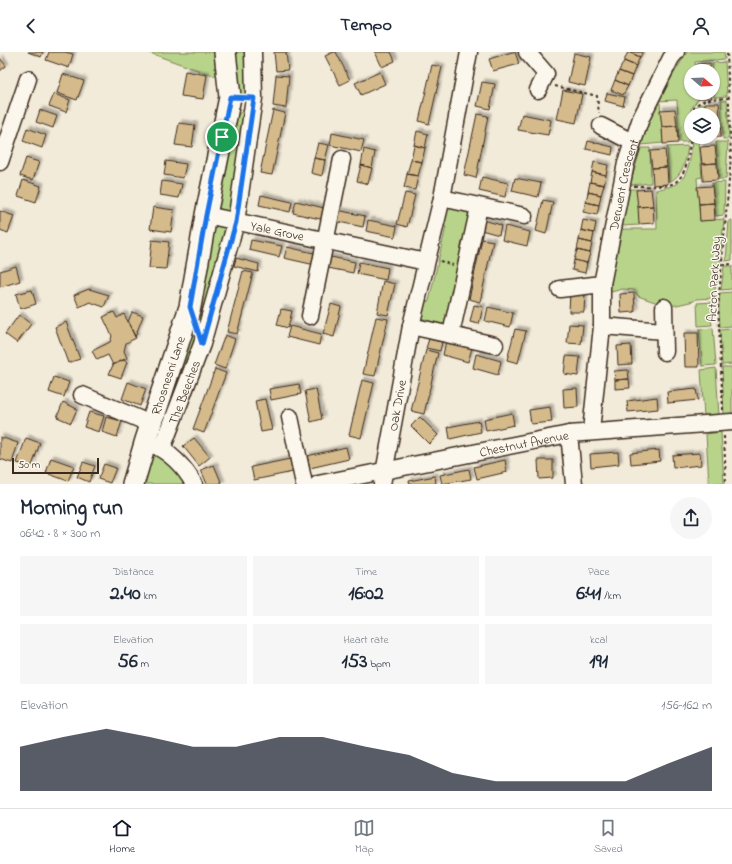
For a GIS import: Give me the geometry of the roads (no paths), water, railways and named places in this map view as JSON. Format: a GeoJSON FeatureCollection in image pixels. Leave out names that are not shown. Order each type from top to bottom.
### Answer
{"type":"FeatureCollection","features":[{"type":"Feature","properties":{"kind":"main road","name":"Rhosnesni Lane"},"geometry":{"type":"LineString","coordinates":[[133,484],[153,437],[190,307],[206,215],[230,97],[225,52]]}},
{"type":"Feature","properties":{"kind":"street","name":"The Beeches"},"geometry":{"type":"LineString","coordinates":[[153,437],[202,344],[236,222],[254,98],[253,52]]}},
{"type":"Feature","properties":{"kind":"street","name":"Oak Drive"},"geometry":{"type":"LineString","coordinates":[[383,478],[411,326],[442,198],[468,52]]}},
{"type":"Feature","properties":{"kind":"street"},"geometry":{"type":"LineString","coordinates":[[527,52],[546,74],[540,87]]}},
{"type":"Feature","properties":{"kind":"street","name":"Derwent Crescent"},"geometry":{"type":"LineString","coordinates":[[591,431],[602,326],[602,284],[626,163],[641,118],[671,58],[676,52]]}},
{"type":"Feature","properties":{"kind":"street"},"geometry":{"type":"LineString","coordinates":[[0,162],[5,132],[28,79]]}},
{"type":"Feature","properties":{"kind":"street"},"geometry":{"type":"LineString","coordinates":[[230,97],[254,98]]}},
{"type":"Feature","properties":{"kind":"street"},"geometry":{"type":"LineString","coordinates":[[600,126],[632,142]]}},
{"type":"Feature","properties":{"kind":"street"},"geometry":{"type":"LineString","coordinates":[[310,316],[342,159]]}},
{"type":"Feature","properties":{"kind":"street"},"geometry":{"type":"LineString","coordinates":[[442,198],[524,216]]}},
{"type":"Feature","properties":{"kind":"street"},"geometry":{"type":"LineString","coordinates":[[451,334],[479,207]]}},
{"type":"Feature","properties":{"kind":"street","name":"Yale Grove"},"geometry":{"type":"LineString","coordinates":[[206,215],[427,260]]}},
{"type":"Feature","properties":{"kind":"street"},"geometry":{"type":"LineString","coordinates":[[560,289],[602,284]]}},
{"type":"Feature","properties":{"kind":"street"},"geometry":{"type":"LineString","coordinates":[[190,307],[202,344]]}},
{"type":"Feature","properties":{"kind":"street"},"geometry":{"type":"LineString","coordinates":[[664,308],[665,352]]}},
{"type":"Feature","properties":{"kind":"street"},"geometry":{"type":"LineString","coordinates":[[411,326],[495,345]]}},
{"type":"Feature","properties":{"kind":"street"},"geometry":{"type":"LineString","coordinates":[[602,326],[664,331]]}},
{"type":"Feature","properties":{"kind":"street"},"geometry":{"type":"LineString","coordinates":[[82,395],[153,437],[188,472],[194,484]]}},
{"type":"Feature","properties":{"kind":"street"},"geometry":{"type":"LineString","coordinates":[[290,417],[304,484]]}},
{"type":"Feature","properties":{"kind":"street","name":"Chestnut Avenue"},"geometry":{"type":"LineString","coordinates":[[318,484],[383,478],[568,434],[591,431],[728,422]]}},
{"type":"Feature","properties":{"kind":"street"},"geometry":{"type":"LineString","coordinates":[[568,434],[574,484]]}}]}
